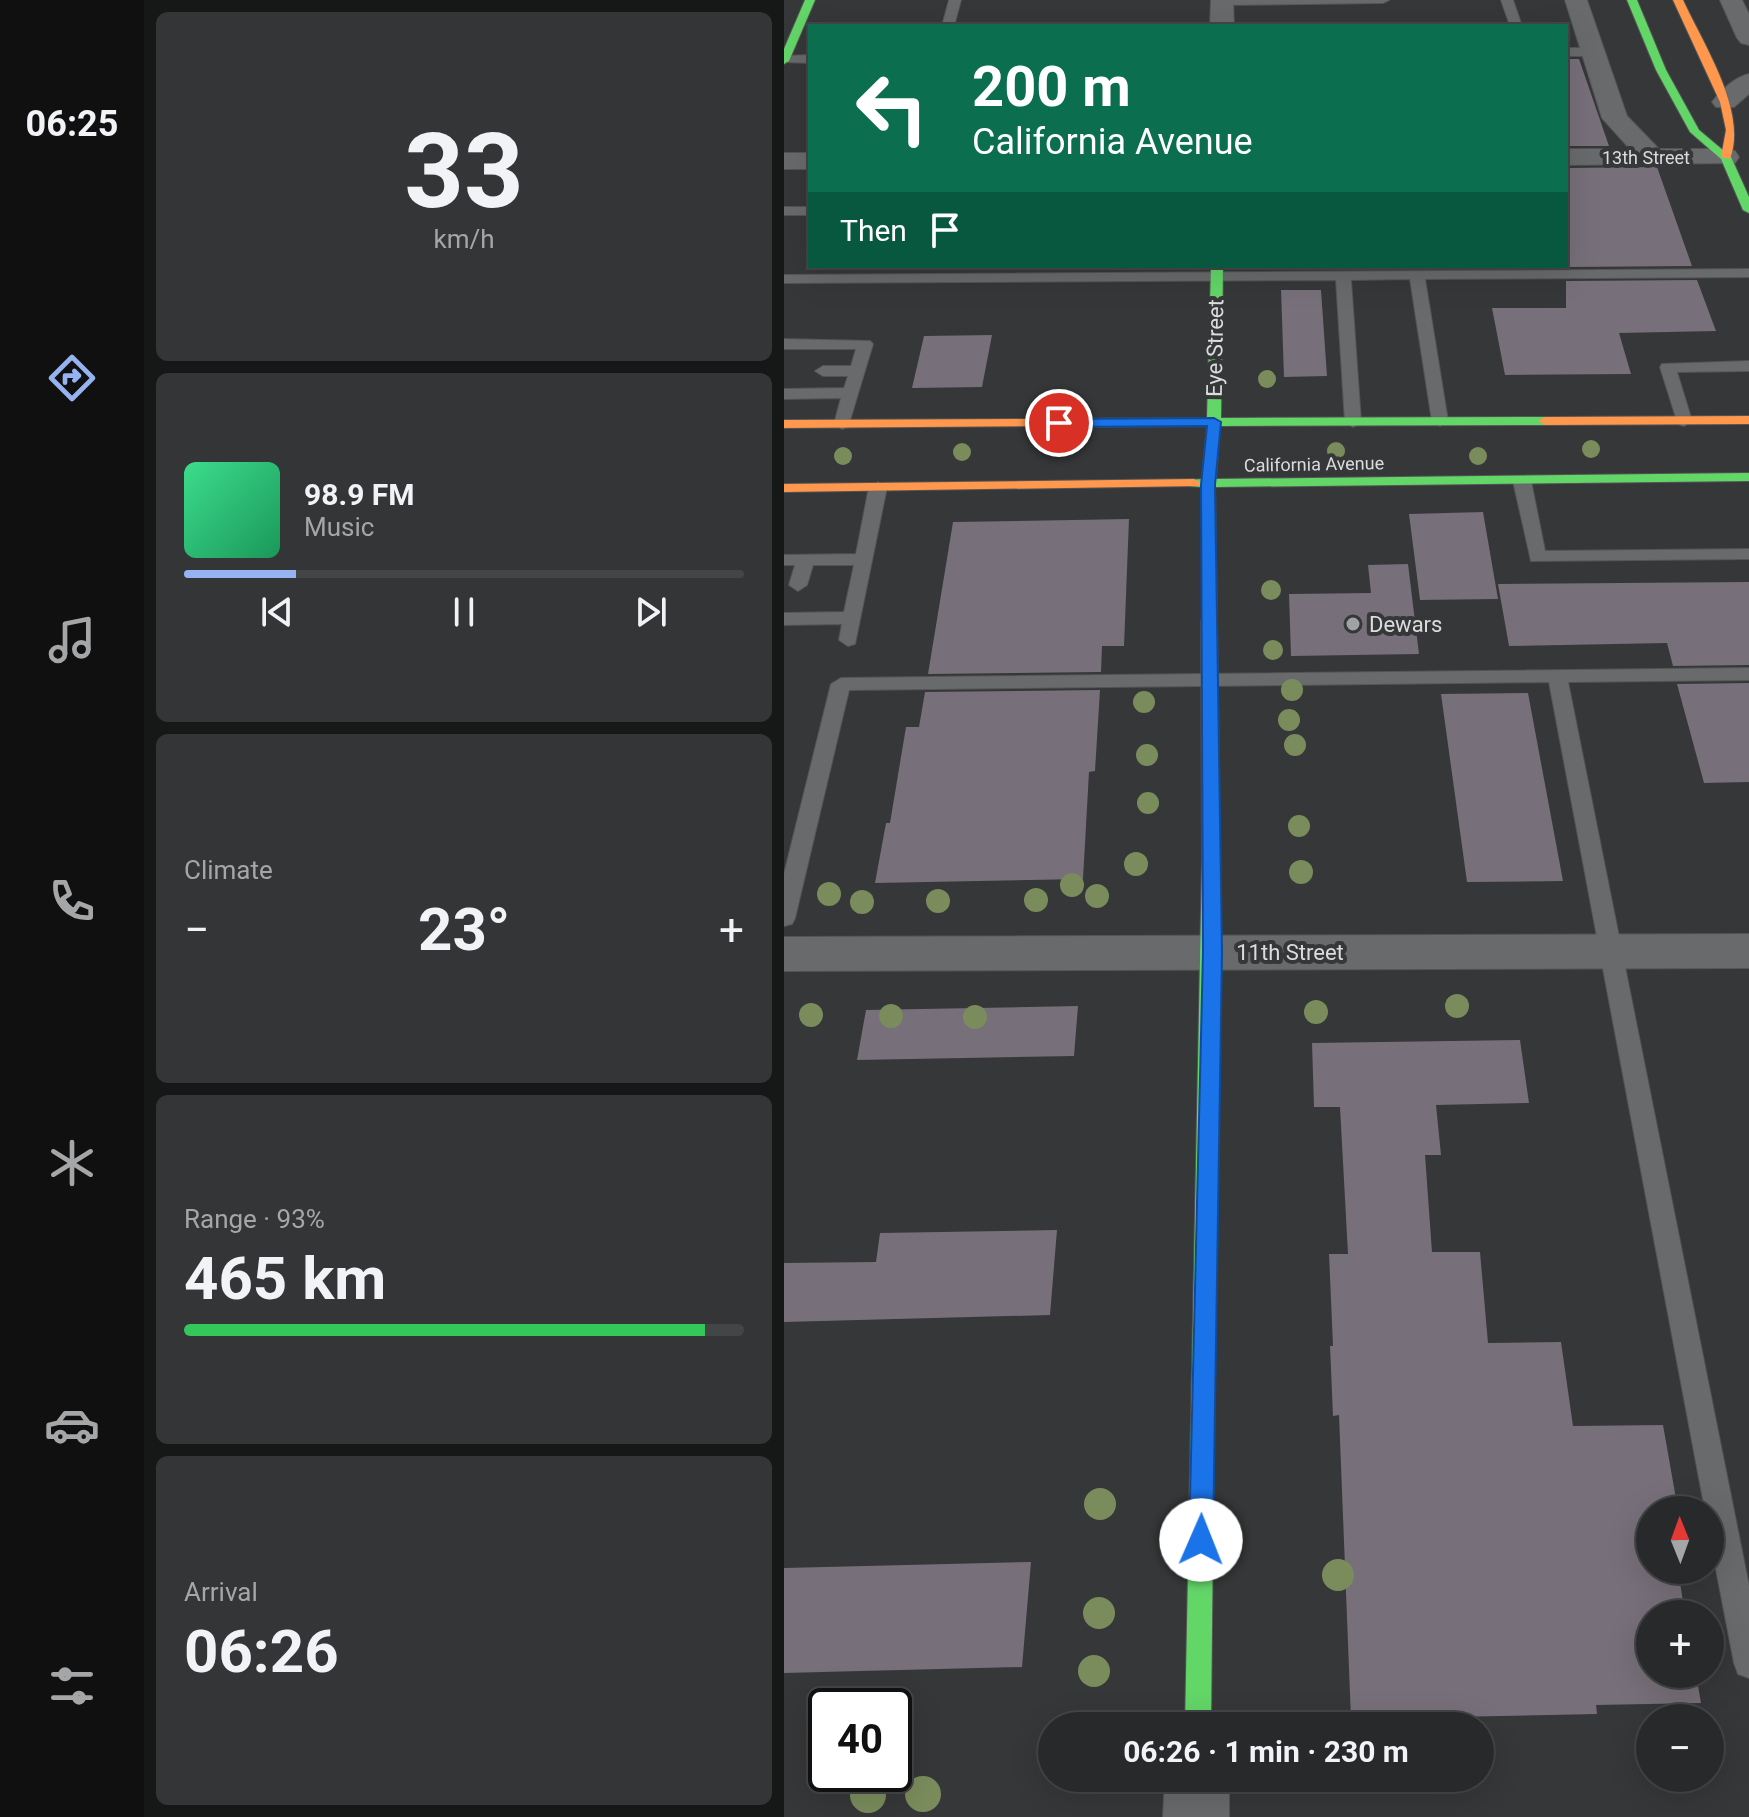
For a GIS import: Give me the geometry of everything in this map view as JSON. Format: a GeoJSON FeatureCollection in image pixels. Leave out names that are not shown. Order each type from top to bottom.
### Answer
{"type":"FeatureCollection","features":[{"type":"Feature","properties":{"kind":"main road"},"geometry":{"type":"LineString","coordinates":[[786,57],[784,24],[791,0]]}},
{"type":"Feature","properties":{"kind":"main road"},"geometry":{"type":"LineString","coordinates":[[786,57],[810,0]]}},
{"type":"Feature","properties":{"kind":"main road"},"geometry":{"type":"LineString","coordinates":[[1632,0],[1661,70],[1695,132],[1726,157],[1749,210]]}},
{"type":"Feature","properties":{"kind":"main road"},"geometry":{"type":"LineString","coordinates":[[1678,0],[1725,102],[1731,130],[1726,157]]}},
{"type":"Feature","properties":{"kind":"main road","name":"Eye Street"},"geometry":{"type":"LineString","coordinates":[[1198,1712],[1212,952],[1208,485],[1214,422],[1217,271]]}},
{"type":"Feature","properties":{"kind":"main road","name":"California Avenue"},"geometry":{"type":"LineString","coordinates":[[784,424],[1749,420]]}},
{"type":"Feature","properties":{"kind":"main road","name":"California Avenue"},"geometry":{"type":"LineString","coordinates":[[784,488],[1749,477]]}},
{"type":"Feature","properties":{"kind":"street"},"geometry":{"type":"LineString","coordinates":[[1576,0],[1615,118],[1651,156]]}},
{"type":"Feature","properties":{"kind":"street"},"geometry":{"type":"LineString","coordinates":[[1731,0],[1749,38]]}},
{"type":"Feature","properties":{"kind":"street"},"geometry":{"type":"LineString","coordinates":[[1222,1],[1222,24]]}},
{"type":"Feature","properties":{"kind":"street"},"geometry":{"type":"LineString","coordinates":[[1725,102],[1749,81]]}},
{"type":"Feature","properties":{"kind":"street","name":"13th Street"},"geometry":{"type":"LineString","coordinates":[[1568,157],[1726,157]]}},
{"type":"Feature","properties":{"kind":"street"},"geometry":{"type":"LineString","coordinates":[[784,161],[808,161]]}},
{"type":"Feature","properties":{"kind":"street","name":"11th Street"},"geometry":{"type":"LineString","coordinates":[[784,954],[1749,951]]}},
{"type":"Feature","properties":{"kind":"street"},"geometry":{"type":"LineString","coordinates":[[1196,1817],[1197,1792]]}},
{"type":"Feature","properties":{"kind":"lane"},"geometry":{"type":"LineString","coordinates":[[949,24],[955,0]]}},
{"type":"Feature","properties":{"kind":"lane"},"geometry":{"type":"LineString","coordinates":[[1222,1],[1383,0]]}},
{"type":"Feature","properties":{"kind":"lane"},"geometry":{"type":"LineString","coordinates":[[1507,0],[1515,24]]}},
{"type":"Feature","properties":{"kind":"lane"},"geometry":{"type":"LineString","coordinates":[[1568,52],[1593,52]]}},
{"type":"Feature","properties":{"kind":"lane"},"geometry":{"type":"LineString","coordinates":[[786,57],[808,59]]}},
{"type":"Feature","properties":{"kind":"lane"},"geometry":{"type":"LineString","coordinates":[[784,211],[808,211]]}},
{"type":"Feature","properties":{"kind":"lane"},"geometry":{"type":"LineString","coordinates":[[784,279],[1217,271],[1343,276],[1749,273]]}},
{"type":"Feature","properties":{"kind":"lane"},"geometry":{"type":"LineString","coordinates":[[1417,275],[1440,421]]}},
{"type":"Feature","properties":{"kind":"lane"},"geometry":{"type":"LineString","coordinates":[[1343,276],[1353,422]]}},
{"type":"Feature","properties":{"kind":"lane"},"geometry":{"type":"LineString","coordinates":[[784,344],[865,344],[842,424]]}},
{"type":"Feature","properties":{"kind":"lane"},"geometry":{"type":"LineString","coordinates":[[1684,421],[1668,367],[1749,366]]}},
{"type":"Feature","properties":{"kind":"lane"},"geometry":{"type":"LineString","coordinates":[[858,371],[823,370],[858,371]]}},
{"type":"Feature","properties":{"kind":"lane"},"geometry":{"type":"LineString","coordinates":[[784,394],[851,393]]}},
{"type":"Feature","properties":{"kind":"lane"},"geometry":{"type":"LineString","coordinates":[[1522,481],[1537,557],[1749,554]]}},
{"type":"Feature","properties":{"kind":"lane"},"geometry":{"type":"LineString","coordinates":[[848,640],[878,487]]}},
{"type":"Feature","properties":{"kind":"lane"},"geometry":{"type":"LineString","coordinates":[[784,560],[862,559]]}},
{"type":"Feature","properties":{"kind":"lane"},"geometry":{"type":"LineString","coordinates":[[798,585],[805,560]]}},
{"type":"Feature","properties":{"kind":"lane"},"geometry":{"type":"LineString","coordinates":[[789,617],[852,618]]}},
{"type":"Feature","properties":{"kind":"lane"},"geometry":{"type":"LineString","coordinates":[[784,918],[841,684],[1749,674]]}},
{"type":"Feature","properties":{"kind":"lane"},"geometry":{"type":"LineString","coordinates":[[1557,676],[1749,1663]]}},
{"type":"Feature","properties":{"kind":"building"},"geometry":{"type":"Polygon","coordinates":[[[1568,59],[1579,59],[1609,146],[1568,146],[1568,59]]]}},
{"type":"Feature","properties":{"kind":"building"},"geometry":{"type":"Polygon","coordinates":[[[1657,167],[1692,266],[1568,267],[1568,168],[1657,167]]]}},
{"type":"Feature","properties":{"kind":"building"},"geometry":{"type":"Polygon","coordinates":[[[1697,280],[1716,331],[1619,333],[1631,374],[1505,375],[1492,308],[1566,308],[1566,281],[1697,280]]]}},
{"type":"Feature","properties":{"kind":"building"},"geometry":{"type":"Polygon","coordinates":[[[1281,290],[1321,290],[1327,376],[1284,377],[1281,290]]]}},
{"type":"Feature","properties":{"kind":"building"},"geometry":{"type":"Polygon","coordinates":[[[992,335],[982,387],[912,388],[924,336],[992,335]]]}},
{"type":"Feature","properties":{"kind":"building"},"geometry":{"type":"Polygon","coordinates":[[[1483,512],[1498,599],[1420,600],[1409,514],[1483,512]]]}},
{"type":"Feature","properties":{"kind":"building"},"geometry":{"type":"Polygon","coordinates":[[[1129,519],[1124,646],[1102,646],[1101,672],[928,674],[953,522],[1129,519]]]}},
{"type":"Feature","properties":{"kind":"building","name":"Dewars"},"geometry":{"type":"Polygon","coordinates":[[[1408,564],[1419,654],[1291,656],[1289,594],[1371,593],[1368,565],[1408,564]]]}},
{"type":"Feature","properties":{"kind":"building"},"geometry":{"type":"Polygon","coordinates":[[[1749,582],[1749,665],[1673,666],[1667,643],[1509,646],[1498,584],[1749,582]]]}},
{"type":"Feature","properties":{"kind":"building"},"geometry":{"type":"Polygon","coordinates":[[[1749,683],[1749,782],[1704,783],[1677,684],[1749,683]]]}},
{"type":"Feature","properties":{"kind":"building"},"geometry":{"type":"Polygon","coordinates":[[[1100,690],[1095,771],[1089,772],[1083,879],[875,883],[886,823],[890,823],[906,727],[919,727],[925,692],[1100,690]]]}},
{"type":"Feature","properties":{"kind":"building"},"geometry":{"type":"Polygon","coordinates":[[[1528,693],[1563,881],[1467,882],[1441,694],[1528,693]]]}},
{"type":"Feature","properties":{"kind":"building"},"geometry":{"type":"Polygon","coordinates":[[[1078,1006],[1074,1056],[857,1060],[866,1010],[1078,1006]]]}},
{"type":"Feature","properties":{"kind":"building"},"geometry":{"type":"Polygon","coordinates":[[[1520,1040],[1529,1103],[1436,1105],[1441,1155],[1425,1155],[1432,1252],[1480,1252],[1488,1343],[1561,1342],[1573,1426],[1663,1425],[1676,1496],[1636,1496],[1636,1584],[1680,1584],[1683,1600],[1636,1600],[1636,1688],[1698,1688],[1701,1703],[1596,1705],[1597,1714],[1494,1716],[1494,1712],[1351,1712],[1339,1415],[1333,1416],[1330,1346],[1333,1346],[1329,1254],[1348,1254],[1340,1107],[1314,1107],[1312,1043],[1520,1040]]]}},
{"type":"Feature","properties":{"kind":"building"},"geometry":{"type":"Polygon","coordinates":[[[1057,1230],[1050,1315],[784,1322],[784,1263],[876,1262],[880,1233],[1057,1230]]]}},
{"type":"Feature","properties":{"kind":"building"},"geometry":{"type":"Polygon","coordinates":[[[1031,1562],[1022,1667],[784,1673],[784,1568],[1031,1562]]]}},
{"type":"Feature","properties":{"kind":"traffic: fast"},"geometry":{"type":"LineString","coordinates":[[784,61],[810,0]]}},
{"type":"Feature","properties":{"kind":"traffic: fast"},"geometry":{"type":"LineString","coordinates":[[1632,0],[1661,70],[1695,132],[1726,157],[1749,210]]}},
{"type":"Feature","properties":{"kind":"traffic: fast"},"geometry":{"type":"LineString","coordinates":[[1209,621],[1208,485],[1214,422],[1217,268]]}},
{"type":"Feature","properties":{"kind":"traffic: fast"},"geometry":{"type":"LineString","coordinates":[[1049,423],[1545,421]]}},
{"type":"Feature","properties":{"kind":"traffic: fast"},"geometry":{"type":"LineString","coordinates":[[1194,483],[1749,477]]}},
{"type":"Feature","properties":{"kind":"traffic: fast"},"geometry":{"type":"LineString","coordinates":[[1198,1712],[1211,859]]}},
{"type":"Feature","properties":{"kind":"traffic: slow"},"geometry":{"type":"LineString","coordinates":[[1678,0],[1725,102],[1731,130],[1726,157]]}},
{"type":"Feature","properties":{"kind":"traffic: slow"},"geometry":{"type":"LineString","coordinates":[[1545,421],[1749,420]]}},
{"type":"Feature","properties":{"kind":"traffic: slow"},"geometry":{"type":"LineString","coordinates":[[784,424],[1049,423]]}},
{"type":"Feature","properties":{"kind":"traffic: slow"},"geometry":{"type":"LineString","coordinates":[[784,488],[1194,483]]}},
{"type":"Feature","properties":{"kind":"traffic: jam"},"geometry":{"type":"LineString","coordinates":[[1209,621],[1211,859]]}},
{"type":"Feature","properties":{"kind":"place","name":"Dewars"},"geometry":{"type":"Point","coordinates":[1353,624]}},
{"type":"Feature","properties":{"kind":"route"},"geometry":{"type":"LineString","coordinates":[[1059,423],[1214,422],[1208,485],[1212,952],[1201,1540]]}}]}
